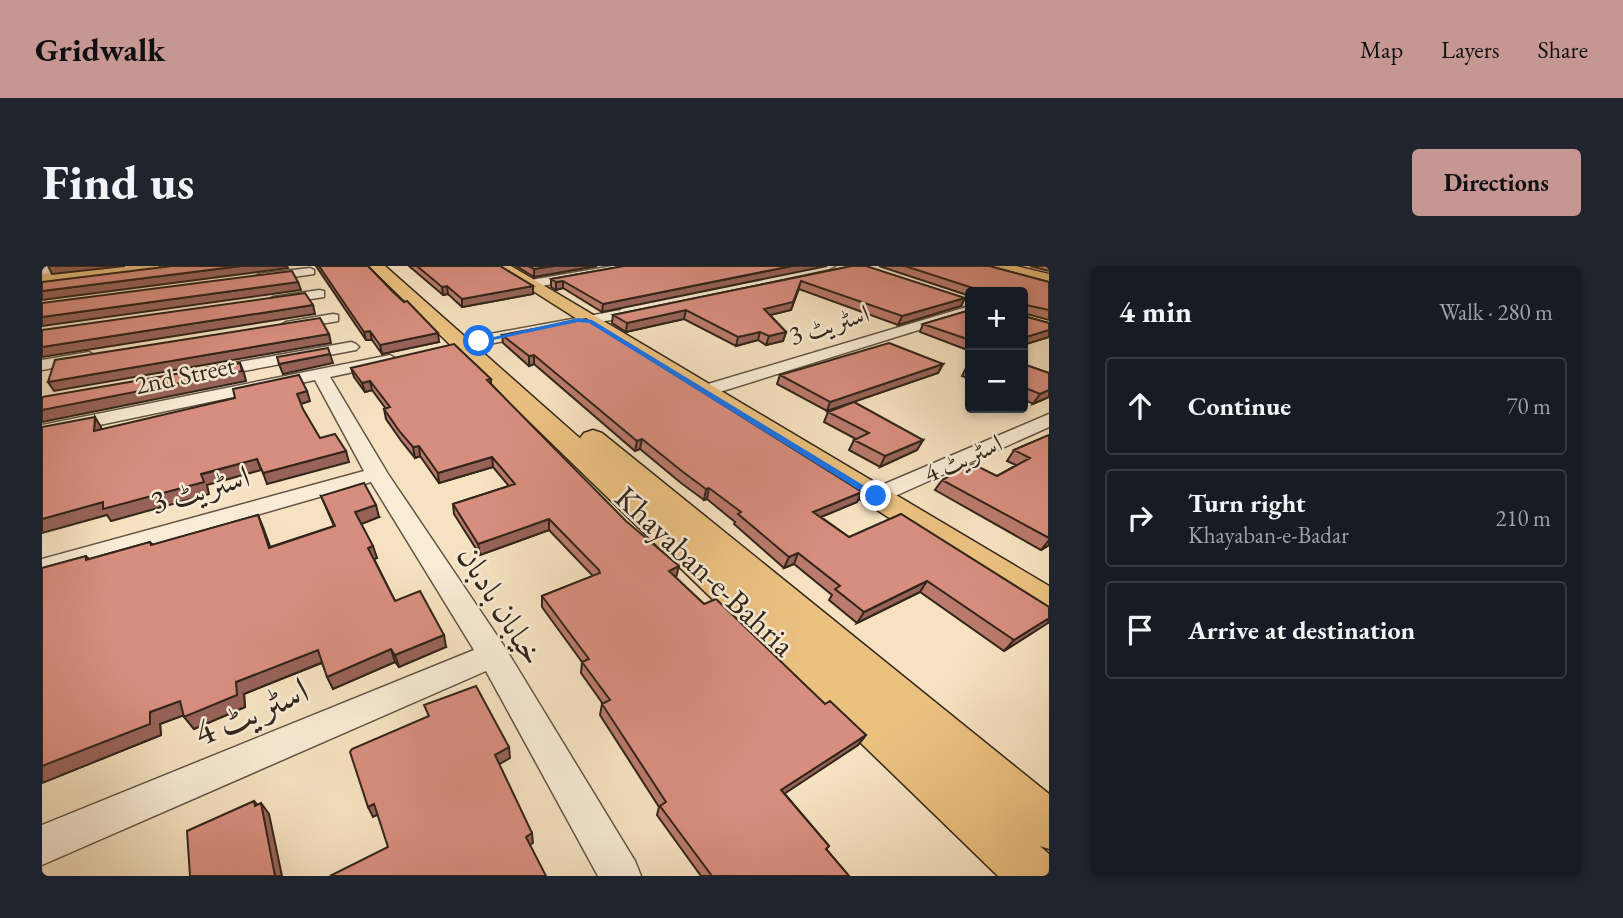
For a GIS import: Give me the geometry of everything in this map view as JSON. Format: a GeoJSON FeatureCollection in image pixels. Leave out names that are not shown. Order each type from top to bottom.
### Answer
{"type":"FeatureCollection","features":[{"type":"Feature","properties":{"kind":"main road"},"geometry":{"type":"LineString","coordinates":[[42,280],[153,266]]}},
{"type":"Feature","properties":{"kind":"main road"},"geometry":{"type":"LineString","coordinates":[[501,266],[529,277],[589,318],[883,493],[1049,586]]}},
{"type":"Feature","properties":{"kind":"main road"},"geometry":{"type":"LineString","coordinates":[[990,267],[1049,282]]}},
{"type":"Feature","properties":{"kind":"main road"},"geometry":{"type":"LineString","coordinates":[[42,280],[172,268]]}},
{"type":"Feature","properties":{"kind":"main road","name":"Khayaban-e-Bahria"},"geometry":{"type":"LineString","coordinates":[[393,274],[459,345],[1022,872]]}},
{"type":"Feature","properties":{"kind":"main road","name":"Khayaban-e-Bahria"},"geometry":{"type":"LineString","coordinates":[[459,345],[1049,825]]}},
{"type":"Feature","properties":{"kind":"main road"},"geometry":{"type":"LineString","coordinates":[[883,493],[1049,603]]}},
{"type":"Feature","properties":{"kind":"street"},"geometry":{"type":"LineString","coordinates":[[42,280],[48,266]]}},
{"type":"Feature","properties":{"kind":"street"},"geometry":{"type":"LineString","coordinates":[[529,277],[633,266]]}},
{"type":"Feature","properties":{"kind":"street"},"geometry":{"type":"LineString","coordinates":[[859,266],[965,300]]}},
{"type":"Feature","properties":{"kind":"street"},"geometry":{"type":"LineString","coordinates":[[872,266],[965,295]]}},
{"type":"Feature","properties":{"kind":"street"},"geometry":{"type":"LineString","coordinates":[[1007,266],[1049,282]]}},
{"type":"Feature","properties":{"kind":"street"},"geometry":{"type":"LineString","coordinates":[[459,345],[836,267]]}},
{"type":"Feature","properties":{"kind":"street"},"geometry":{"type":"LineString","coordinates":[[243,280],[309,269],[319,295],[363,365]]}},
{"type":"Feature","properties":{"kind":"street"},"geometry":{"type":"LineString","coordinates":[[253,304],[319,295]]}},
{"type":"Feature","properties":{"kind":"street","name":"اسٹریٹ 3"},"geometry":{"type":"LineString","coordinates":[[711,389],[965,312]]}},
{"type":"Feature","properties":{"kind":"street"},"geometry":{"type":"LineString","coordinates":[[1028,315],[1049,321]]}},
{"type":"Feature","properties":{"kind":"street"},"geometry":{"type":"LineString","coordinates":[[1028,321],[1049,327]]}},
{"type":"Feature","properties":{"kind":"street"},"geometry":{"type":"LineString","coordinates":[[267,329],[342,333]]}},
{"type":"Feature","properties":{"kind":"street"},"geometry":{"type":"LineString","coordinates":[[190,375],[342,333]]}},
{"type":"Feature","properties":{"kind":"street"},"geometry":{"type":"LineString","coordinates":[[42,365],[108,354]]}},
{"type":"Feature","properties":{"kind":"street","name":"2nd Street"},"geometry":{"type":"LineString","coordinates":[[42,431],[412,355]]}},
{"type":"Feature","properties":{"kind":"street","name":"خیابان بادبان"},"geometry":{"type":"LineString","coordinates":[[320,374],[377,474],[493,655],[620,876]]}},
{"type":"Feature","properties":{"kind":"street","name":"اسٹریٹ 4"},"geometry":{"type":"LineString","coordinates":[[883,493],[1049,420]]}},
{"type":"Feature","properties":{"kind":"street","name":"اسٹریٹ 3"},"geometry":{"type":"LineString","coordinates":[[42,568],[377,474]]}},
{"type":"Feature","properties":{"kind":"street","name":"اسٹریٹ 4"},"geometry":{"type":"LineString","coordinates":[[42,845],[493,655]]}},
{"type":"Feature","properties":{"kind":"building"},"geometry":{"type":"Polygon","coordinates":[[[172,266],[241,266],[42,291],[42,282],[172,266]]]}},
{"type":"Feature","properties":{"kind":"building"},"geometry":{"type":"Polygon","coordinates":[[[319,266],[368,266],[438,333],[380,345],[370,331],[364,332],[319,266]]]}},
{"type":"Feature","properties":{"kind":"building"},"geometry":{"type":"Polygon","coordinates":[[[417,266],[500,266],[533,286],[462,299],[447,286],[442,287],[417,266]]]}},
{"type":"Feature","properties":{"kind":"building"},"geometry":{"type":"Polygon","coordinates":[[[528,266],[554,266],[534,269],[528,266]]]}},
{"type":"Feature","properties":{"kind":"building"},"geometry":{"type":"Polygon","coordinates":[[[624,266],[792,266],[603,304],[563,281],[556,282],[551,279],[624,266]]]}},
{"type":"Feature","properties":{"kind":"building"},"geometry":{"type":"Polygon","coordinates":[[[852,266],[866,266],[965,298],[902,316],[801,281],[793,302],[764,309],[786,332],[769,336],[760,332],[738,337],[686,310],[627,323],[613,315],[852,266]]]}},
{"type":"Feature","properties":{"kind":"building"},"geometry":{"type":"Polygon","coordinates":[[[905,266],[989,266],[1049,282],[1049,310],[1028,305],[1028,287],[970,287],[905,266]]]}},
{"type":"Feature","properties":{"kind":"building"},"geometry":{"type":"Polygon","coordinates":[[[292,271],[298,282],[42,317],[42,303],[292,271]]]}},
{"type":"Feature","properties":{"kind":"building"},"geometry":{"type":"Polygon","coordinates":[[[305,293],[313,305],[42,347],[42,330],[305,293]]]}},
{"type":"Feature","properties":{"kind":"building"},"geometry":{"type":"Polygon","coordinates":[[[965,311],[965,338],[923,324],[965,311]]]}},
{"type":"Feature","properties":{"kind":"building"},"geometry":{"type":"Polygon","coordinates":[[[1028,317],[1049,323],[1049,330],[1028,336],[1028,317]]]}},
{"type":"Feature","properties":{"kind":"building"},"geometry":{"type":"Polygon","coordinates":[[[320,318],[329,334],[48,382],[55,360],[320,318]]]}},
{"type":"Feature","properties":{"kind":"building"},"geometry":{"type":"Polygon","coordinates":[[[586,319],[862,492],[813,512],[849,537],[901,514],[1049,607],[1049,618],[1014,640],[927,581],[864,612],[835,589],[840,586],[798,553],[789,557],[738,514],[741,512],[709,488],[706,489],[642,439],[637,441],[534,355],[529,356],[502,335],[586,319]]]}},
{"type":"Feature","properties":{"kind":"building"},"geometry":{"type":"Polygon","coordinates":[[[889,343],[943,364],[830,402],[780,375],[889,343]]]}},
{"type":"Feature","properties":{"kind":"building"},"geometry":{"type":"Polygon","coordinates":[[[454,344],[491,379],[487,380],[626,521],[679,566],[669,571],[704,604],[716,599],[825,704],[830,701],[866,735],[781,790],[829,846],[826,849],[849,876],[712,876],[660,806],[666,802],[602,704],[610,700],[582,662],[589,659],[542,596],[600,573],[599,570],[549,519],[478,544],[453,504],[515,484],[492,457],[438,473],[419,446],[413,447],[400,432],[384,409],[390,407],[370,381],[362,383],[351,368],[454,344]]]}},
{"type":"Feature","properties":{"kind":"building"},"geometry":{"type":"Polygon","coordinates":[[[328,348],[330,354],[279,364],[277,357],[328,348]]]}},
{"type":"Feature","properties":{"kind":"building"},"geometry":{"type":"Polygon","coordinates":[[[240,363],[242,371],[42,410],[42,397],[240,363]]]}},
{"type":"Feature","properties":{"kind":"building"},"geometry":{"type":"Polygon","coordinates":[[[1028,366],[1049,373],[1049,390],[1040,394],[1028,389],[1028,366]]]}},
{"type":"Feature","properties":{"kind":"building"},"geometry":{"type":"Polygon","coordinates":[[[299,375],[307,391],[297,394],[320,438],[335,434],[346,451],[263,473],[257,459],[201,474],[204,482],[103,509],[103,502],[42,519],[42,427],[95,417],[94,431],[235,398],[233,389],[299,375]]]}},
{"type":"Feature","properties":{"kind":"building"},"geometry":{"type":"Polygon","coordinates":[[[854,402],[923,440],[885,456],[854,440],[869,433],[828,412],[854,402]]]}},
{"type":"Feature","properties":{"kind":"building"},"geometry":{"type":"Polygon","coordinates":[[[1049,435],[1049,538],[942,480],[973,464],[997,476],[1030,458],[1014,450],[1049,435]]]}},
{"type":"Feature","properties":{"kind":"building"},"geometry":{"type":"Polygon","coordinates":[[[364,483],[376,505],[355,512],[373,546],[368,548],[395,601],[420,591],[444,635],[395,655],[391,649],[327,677],[318,650],[236,682],[237,695],[184,717],[180,701],[150,712],[150,724],[42,766],[42,568],[86,556],[86,560],[150,542],[151,545],[258,515],[269,548],[335,526],[321,496],[364,483]]]}},
{"type":"Feature","properties":{"kind":"building"},"geometry":{"type":"Polygon","coordinates":[[[476,686],[509,747],[495,755],[532,833],[526,837],[546,876],[330,876],[388,847],[374,804],[368,807],[350,752],[352,749],[429,716],[424,705],[476,686]]]}},
{"type":"Feature","properties":{"kind":"building"},"geometry":{"type":"Polygon","coordinates":[[[254,801],[255,806],[261,803],[275,876],[190,876],[187,831],[254,801]]]}},
{"type":"Feature","properties":{"kind":"route"},"geometry":{"type":"LineString","coordinates":[[479,341],[578,320],[590,321],[876,496]]}}]}
